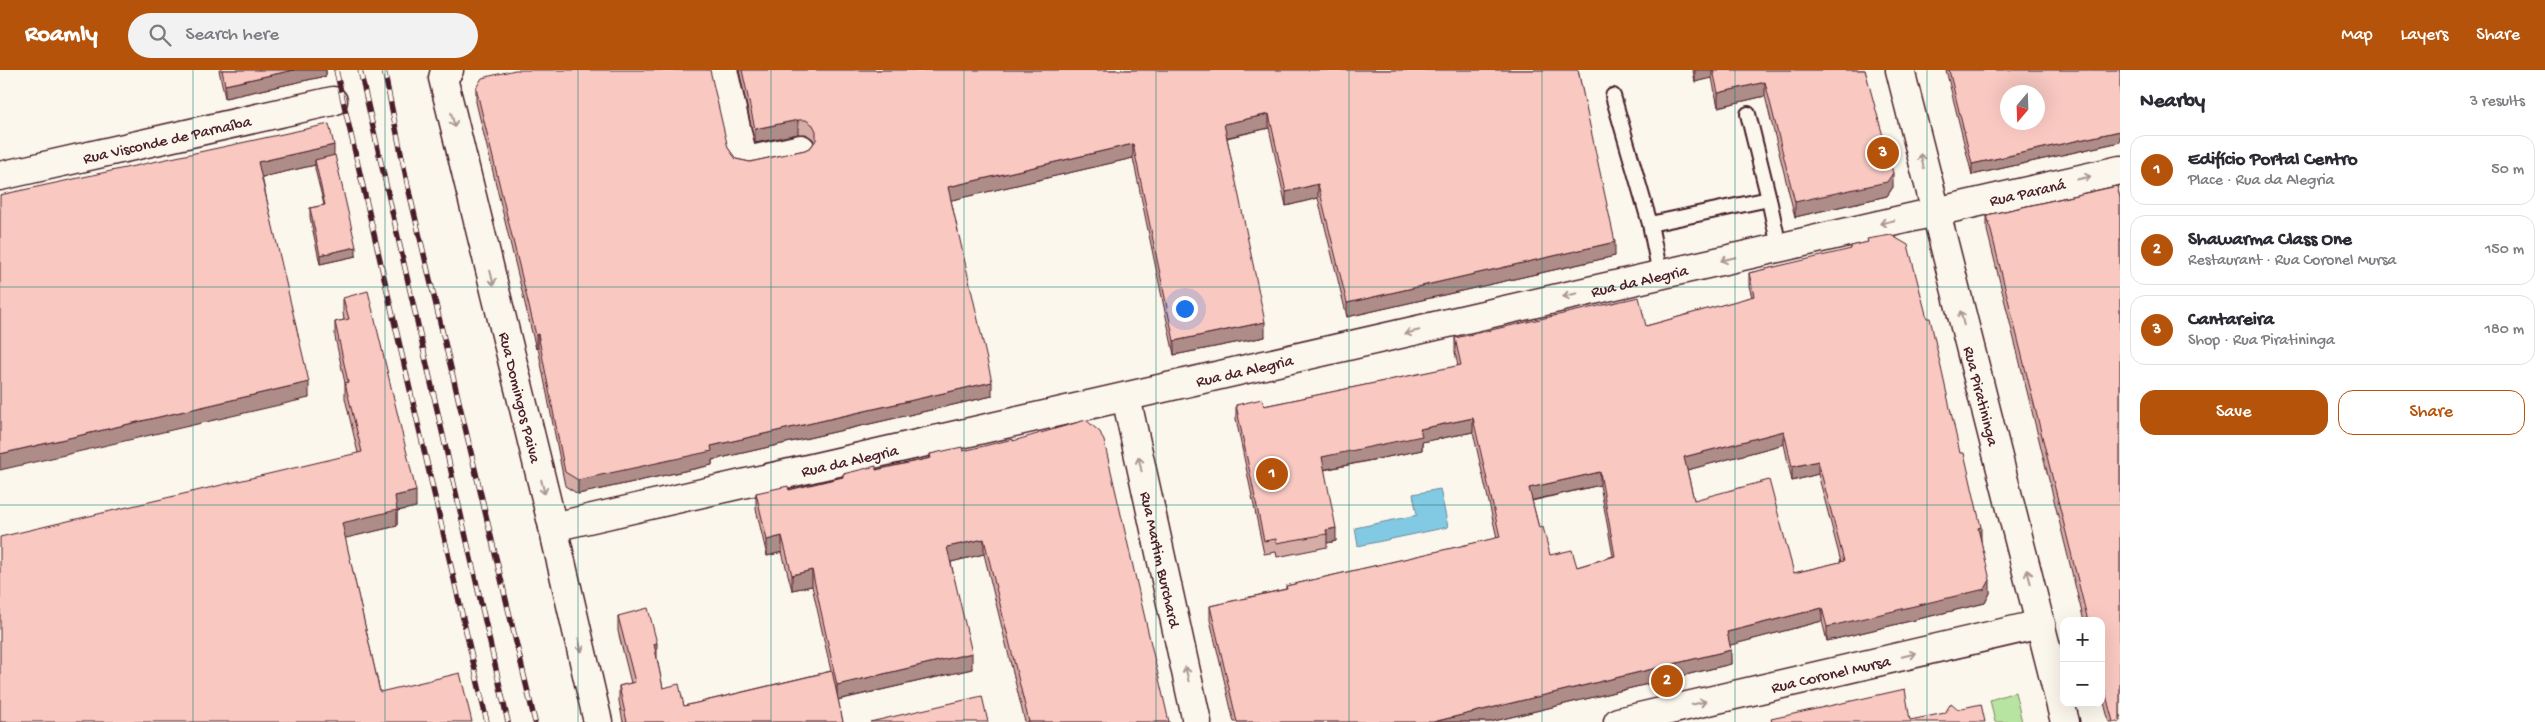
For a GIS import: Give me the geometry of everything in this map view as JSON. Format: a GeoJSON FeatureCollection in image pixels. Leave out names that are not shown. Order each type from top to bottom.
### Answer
{"type":"FeatureCollection","features":[{"type":"Feature","properties":{"kind":"street"},"geometry":{"type":"LineString","coordinates":[[723,70],[743,158],[748,161],[801,149]]}},
{"type":"Feature","properties":{"kind":"street","name":"Rua Piratininga"},"geometry":{"type":"LineString","coordinates":[[1900,70],[1934,211],[2065,722]]}},
{"type":"Feature","properties":{"kind":"street","name":"Rua Domingos Paiva"},"geometry":{"type":"LineString","coordinates":[[446,72],[445,88],[553,527],[598,722]]}},
{"type":"Feature","properties":{"kind":"street","name":"Rua Visconde de Parnaíba"},"geometry":{"type":"LineString","coordinates":[[0,176],[333,101]]}},
{"type":"Feature","properties":{"kind":"street","name":"Rua Paraná"},"geometry":{"type":"LineString","coordinates":[[1934,211],[2120,170]]}},
{"type":"Feature","properties":{"kind":"street","name":"Rua da Alegria"},"geometry":{"type":"LineString","coordinates":[[553,527],[1126,398],[1934,211]]}},
{"type":"Feature","properties":{"kind":"street","name":"Rua Martim Burchard"},"geometry":{"type":"LineString","coordinates":[[1126,398],[1197,722]]}},
{"type":"Feature","properties":{"kind":"street","name":"Rua Coronel Mursa"},"geometry":{"type":"LineString","coordinates":[[1624,721],[2041,624]]}},
{"type":"Feature","properties":{"kind":"lane"},"geometry":{"type":"LineString","coordinates":[[1613,96],[1650,224],[1660,274]]}},
{"type":"Feature","properties":{"kind":"lane"},"geometry":{"type":"LineString","coordinates":[[1748,114],[1779,247]]}},
{"type":"Feature","properties":{"kind":"lane"},"geometry":{"type":"LineString","coordinates":[[1650,224],[1769,199]]}},
{"type":"Feature","properties":{"kind":"green space"},"geometry":{"type":"Polygon","coordinates":[[[2015,692],[2022,722],[1995,722],[1990,700],[2015,692]]]}},
{"type":"Feature","properties":{"kind":"water"},"geometry":{"type":"Polygon","coordinates":[[[1440,489],[1448,527],[1358,546],[1355,528],[1417,515],[1413,494],[1440,489]]]}},
{"type":"Feature","properties":{"kind":"building"},"geometry":{"type":"Polygon","coordinates":[[[222,70],[294,70],[225,85],[222,70]]]}},
{"type":"Feature","properties":{"kind":"building"},"geometry":{"type":"Polygon","coordinates":[[[515,70],[710,70],[728,148],[736,159],[750,162],[805,150],[811,147],[816,140],[816,131],[813,125],[806,120],[755,129],[742,70],[1578,70],[1615,242],[1347,303],[1318,184],[1286,192],[1269,114],[1224,124],[1265,322],[1174,341],[1133,144],[948,187],[992,382],[711,446],[712,451],[578,480],[565,472],[538,334],[536,335],[476,88],[482,78],[515,70]]]}},
{"type":"Feature","properties":{"kind":"building"},"geometry":{"type":"Polygon","coordinates":[[[1713,70],[1865,70],[1893,173],[1887,182],[1795,202],[1765,82],[1718,93],[1713,70]]]}},
{"type":"Feature","properties":{"kind":"building"},"geometry":{"type":"Polygon","coordinates":[[[1949,70],[2120,70],[2120,131],[1972,164],[1949,70]]]}},
{"type":"Feature","properties":{"kind":"building"},"geometry":{"type":"Polygon","coordinates":[[[329,124],[334,145],[258,162],[309,382],[0,454],[0,195],[329,124]]]}},
{"type":"Feature","properties":{"kind":"building"},"geometry":{"type":"Polygon","coordinates":[[[335,155],[356,247],[320,255],[310,208],[325,205],[315,160],[335,155]]]}},
{"type":"Feature","properties":{"kind":"building"},"geometry":{"type":"Polygon","coordinates":[[[2117,186],[2120,198],[2120,722],[2113,722],[2105,691],[2105,617],[2087,617],[1987,215],[2117,186]]]}},
{"type":"Feature","properties":{"kind":"building"},"geometry":{"type":"Polygon","coordinates":[[[1891,235],[1908,245],[1927,318],[1930,318],[1960,453],[1964,453],[1981,527],[1978,528],[1990,580],[1985,589],[1827,627],[1822,608],[1727,632],[1731,650],[1433,722],[1237,722],[1210,606],[1287,589],[1286,586],[1500,537],[1473,418],[1420,429],[1422,436],[1322,457],[1336,528],[1326,530],[1327,534],[1277,543],[1276,539],[1264,541],[1236,405],[1262,399],[1264,406],[1461,365],[1455,338],[1639,297],[1646,326],[1754,296],[1749,273],[1851,249],[1851,246],[1868,242],[1867,239],[1891,235]],[[1784,431],[1684,457],[1694,500],[1769,480],[1794,573],[1844,561],[1818,461],[1792,467],[1784,431]],[[1600,472],[1529,488],[1539,528],[1543,527],[1550,555],[1572,550],[1577,567],[1615,556],[1600,472]]]}},
{"type":"Feature","properties":{"kind":"building"},"geometry":{"type":"Polygon","coordinates":[[[368,291],[416,491],[395,496],[397,510],[342,523],[380,692],[460,673],[472,722],[0,722],[0,537],[362,452],[345,383],[348,382],[335,322],[349,319],[343,298],[368,291]]]}},
{"type":"Feature","properties":{"kind":"building"},"geometry":{"type":"Polygon","coordinates":[[[1086,420],[1100,432],[1104,441],[1169,722],[1029,722],[984,539],[947,547],[972,653],[837,685],[812,570],[792,575],[782,536],[767,540],[756,493],[788,486],[789,490],[843,477],[843,474],[876,466],[876,470],[931,458],[930,454],[962,447],[963,451],[1013,439],[1013,441],[1086,420]]]}},
{"type":"Feature","properties":{"kind":"building"},"geometry":{"type":"Polygon","coordinates":[[[648,608],[657,643],[654,644],[663,688],[679,684],[684,706],[832,671],[843,722],[627,722],[619,686],[635,682],[618,616],[648,608]]]}},
{"type":"Feature","properties":{"kind":"building"},"geometry":{"type":"Polygon","coordinates":[[[1905,689],[1910,720],[1945,713],[1951,703],[1958,709],[1981,704],[1985,722],[1772,722],[1771,719],[1905,689]]]}},
{"type":"Feature","properties":{"kind":"building"},"geometry":{"type":"Polygon","coordinates":[[[982,696],[988,722],[870,722],[982,696]]]}},
{"type":"Feature","properties":{"kind":"railway"},"geometry":{"type":"LineString","coordinates":[[336,70],[487,722]]}},
{"type":"Feature","properties":{"kind":"railway"},"geometry":{"type":"LineString","coordinates":[[360,70],[508,722]]}},
{"type":"Feature","properties":{"kind":"railway"},"geometry":{"type":"LineString","coordinates":[[384,70],[408,187],[535,722]]}},
{"type":"Feature","properties":{"kind":"place","name":"Cantareira"},"geometry":{"type":"Point","coordinates":[1883,153]}},
{"type":"Feature","properties":{"kind":"place","name":"Edifício Portal Centro"},"geometry":{"type":"Point","coordinates":[1272,474]}},
{"type":"Feature","properties":{"kind":"place","name":"Shawarma Class One"},"geometry":{"type":"Point","coordinates":[1667,681]}}]}
